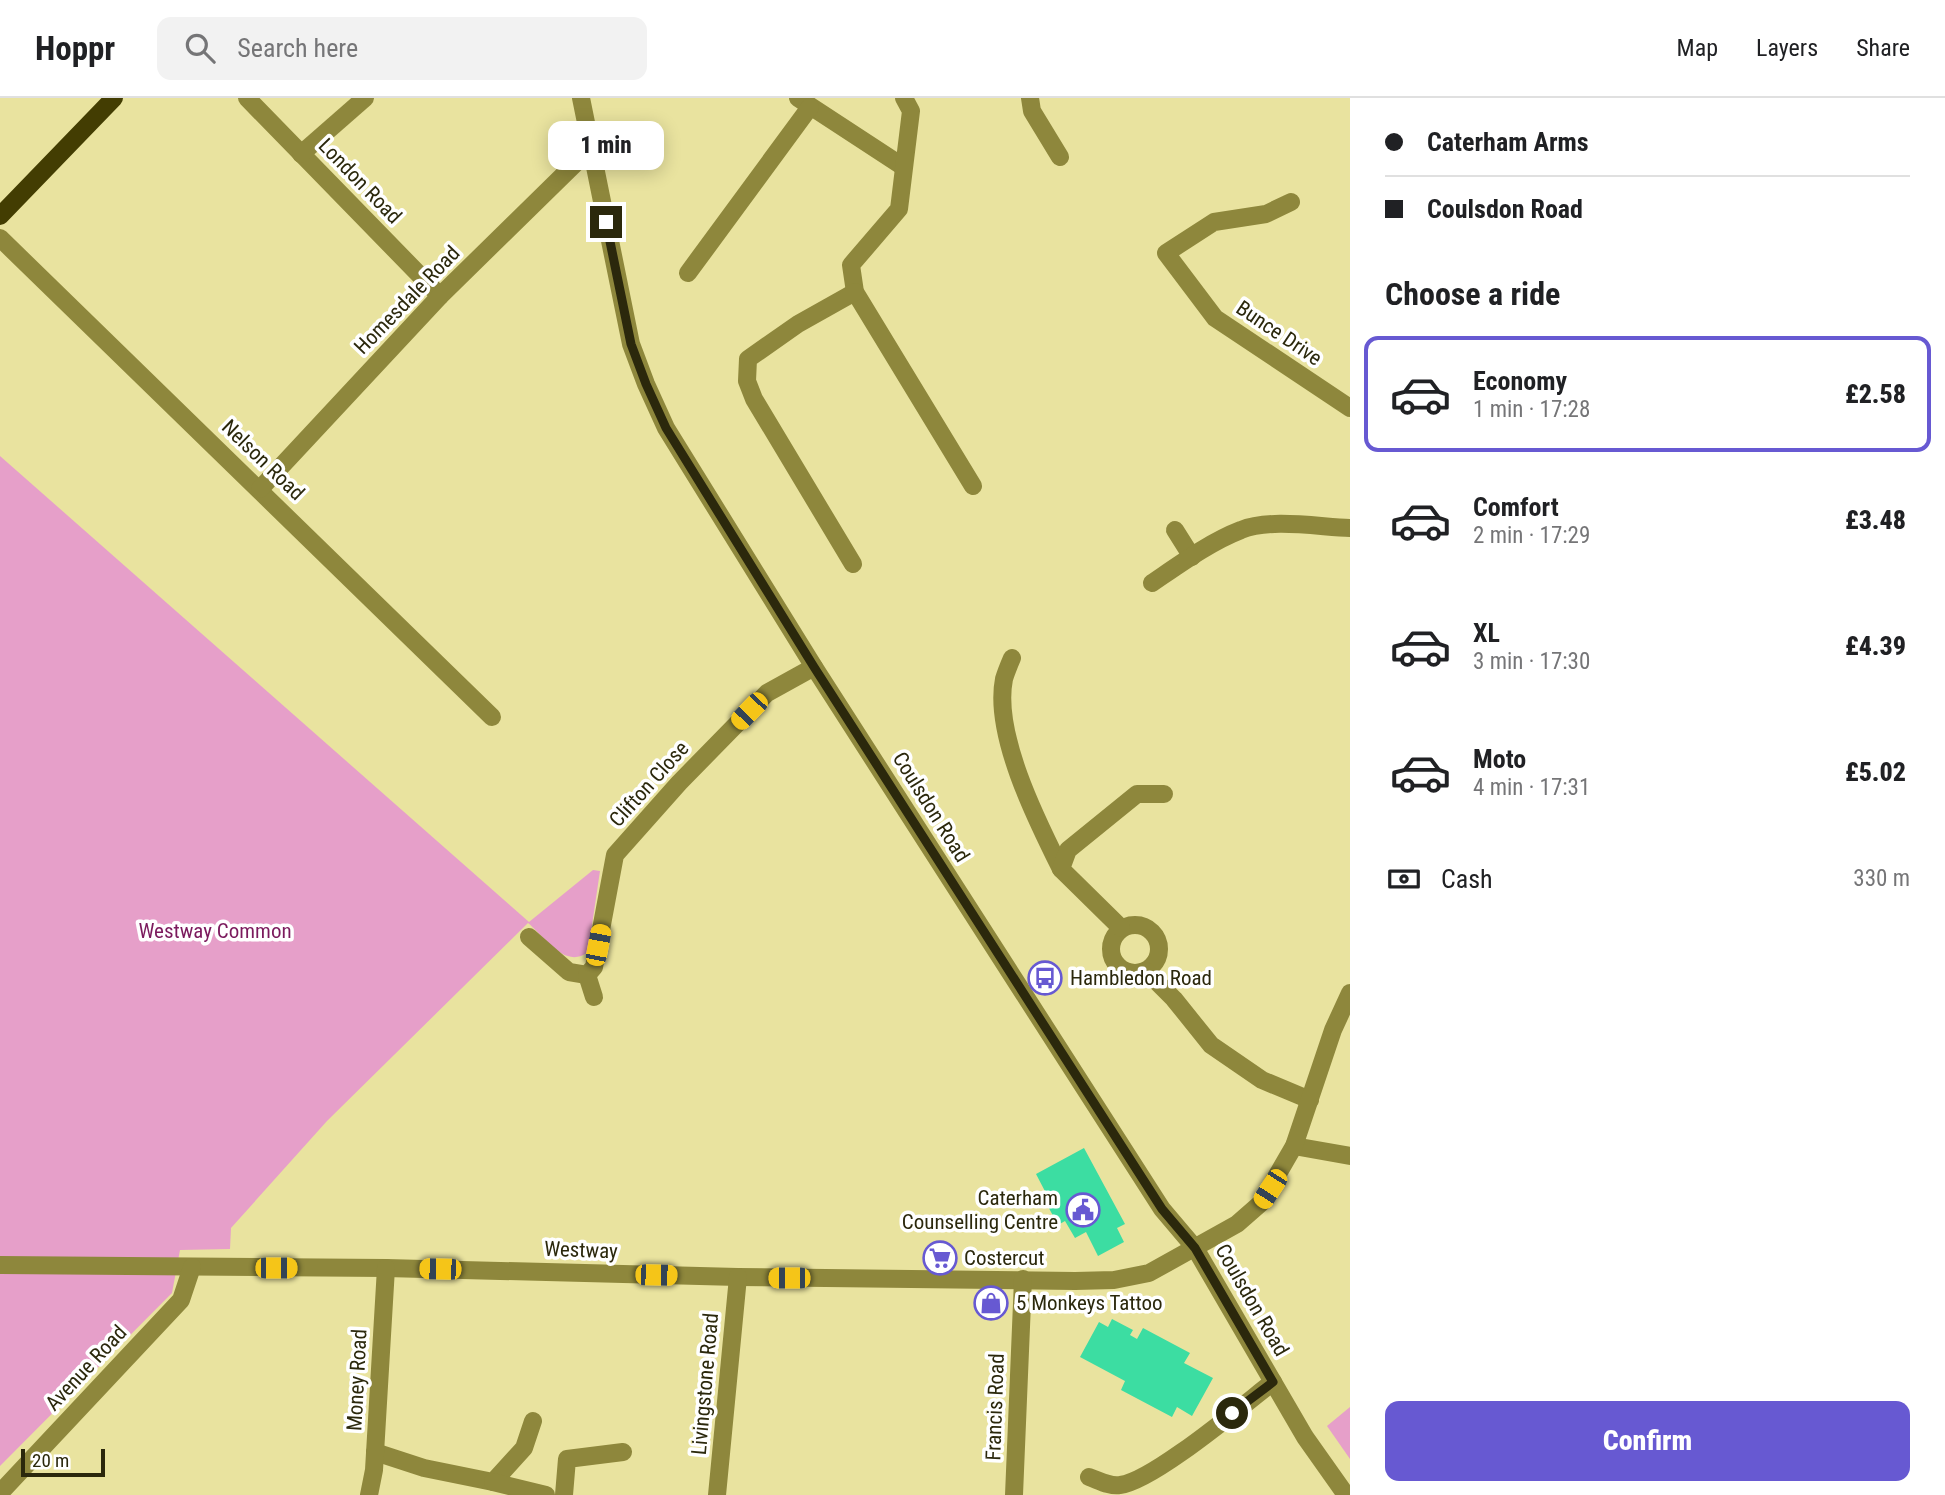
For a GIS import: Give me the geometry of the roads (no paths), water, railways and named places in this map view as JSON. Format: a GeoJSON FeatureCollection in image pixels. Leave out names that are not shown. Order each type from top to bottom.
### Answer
{"type":"FeatureCollection","features":[{"type":"Feature","properties":{"kind":"main road"},"geometry":{"type":"LineString","coordinates":[[0,216],[114,98]]}},
{"type":"Feature","properties":{"kind":"street","name":"London Road"},"geometry":{"type":"LineString","coordinates":[[247,98],[440,296]]}},
{"type":"Feature","properties":{"kind":"street"},"geometry":{"type":"LineString","coordinates":[[301,154],[365,98]]}},
{"type":"Feature","properties":{"kind":"street","name":"Coulsdon Road"},"geometry":{"type":"LineString","coordinates":[[581,98],[631,344],[666,428],[814,667],[1162,1209],[1195,1248],[1305,1437],[1346,1495]]}},
{"type":"Feature","properties":{"kind":"street"},"geometry":{"type":"LineString","coordinates":[[904,98],[911,111],[902,166],[899,209],[850,265],[855,292],[974,486]]}},
{"type":"Feature","properties":{"kind":"street"},"geometry":{"type":"LineString","coordinates":[[1030,98],[1032,111],[1060,157]]}},
{"type":"Feature","properties":{"kind":"street"},"geometry":{"type":"LineString","coordinates":[[688,273],[804,102],[902,166]]}},
{"type":"Feature","properties":{"kind":"street","name":"Homesdale Road"},"geometry":{"type":"LineString","coordinates":[[260,489],[440,296],[591,148]]}},
{"type":"Feature","properties":{"kind":"street","name":"Bunce Drive"},"geometry":{"type":"LineString","coordinates":[[1291,202],[1266,214],[1214,222],[1166,253],[1215,318],[1350,408]]}},
{"type":"Feature","properties":{"kind":"street","name":"Nelson Road"},"geometry":{"type":"LineString","coordinates":[[0,238],[492,717]]}},
{"type":"Feature","properties":{"kind":"street"},"geometry":{"type":"LineString","coordinates":[[853,564],[754,399],[747,381],[748,359],[798,324],[855,292]]}},
{"type":"Feature","properties":{"kind":"street"},"geometry":{"type":"LineString","coordinates":[[1152,583],[1242,529],[1266,524],[1350,528]]}},
{"type":"Feature","properties":{"kind":"street"},"geometry":{"type":"LineString","coordinates":[[1175,530],[1192,557]]}},
{"type":"Feature","properties":{"kind":"street"},"geometry":{"type":"LineString","coordinates":[[1012,658],[1004,677],[1007,732],[1014,760],[1038,823],[1061,869],[1121,928]]}},
{"type":"Feature","properties":{"kind":"street","name":"Clifton Close"},"geometry":{"type":"LineString","coordinates":[[587,975],[594,967],[615,855],[679,783],[767,693],[814,667]]}},
{"type":"Feature","properties":{"kind":"street"},"geometry":{"type":"LineString","coordinates":[[1061,869],[1068,850],[1137,794],[1164,794]]}},
{"type":"Feature","properties":{"kind":"street"},"geometry":{"type":"LineString","coordinates":[[1138,924],[1154,934],[1160,950],[1154,966],[1146,971],[1130,973],[1115,964],[1110,949],[1116,933],[1121,928],[1138,924]]}},
{"type":"Feature","properties":{"kind":"street"},"geometry":{"type":"LineString","coordinates":[[529,937],[569,972],[587,975],[594,997]]}},
{"type":"Feature","properties":{"kind":"street"},"geometry":{"type":"LineString","coordinates":[[1146,971],[1174,999],[1211,1045],[1262,1080],[1310,1100]]}},
{"type":"Feature","properties":{"kind":"street"},"geometry":{"type":"LineString","coordinates":[[1195,1248],[1237,1224],[1261,1203],[1294,1146],[1333,1030],[1350,992]]}},
{"type":"Feature","properties":{"kind":"street"},"geometry":{"type":"LineString","coordinates":[[1294,1146],[1350,1156]]}},
{"type":"Feature","properties":{"kind":"street","name":"Westway"},"geometry":{"type":"LineString","coordinates":[[0,1265],[386,1268],[738,1277],[1114,1280],[1149,1273],[1195,1248]]}},
{"type":"Feature","properties":{"kind":"street","name":"Avenue Road"},"geometry":{"type":"LineString","coordinates":[[0,1493],[181,1300],[192,1267]]}},
{"type":"Feature","properties":{"kind":"street","name":"Money Road"},"geometry":{"type":"LineString","coordinates":[[369,1495],[375,1452],[386,1268]]}},
{"type":"Feature","properties":{"kind":"street","name":"Livingstone Road"},"geometry":{"type":"LineString","coordinates":[[717,1495],[738,1277]]}},
{"type":"Feature","properties":{"kind":"street","name":"Francis Road"},"geometry":{"type":"LineString","coordinates":[[1014,1495],[1023,1279]]}},
{"type":"Feature","properties":{"kind":"street"},"geometry":{"type":"LineString","coordinates":[[1089,1477],[1119,1486],[1138,1479],[1171,1459],[1273,1382]]}},
{"type":"Feature","properties":{"kind":"street"},"geometry":{"type":"LineString","coordinates":[[493,1482],[524,1448],[533,1421]]}},
{"type":"Feature","properties":{"kind":"street"},"geometry":{"type":"LineString","coordinates":[[375,1452],[424,1468],[546,1495]]}},
{"type":"Feature","properties":{"kind":"street"},"geometry":{"type":"LineString","coordinates":[[564,1495],[567,1459],[623,1452]]}},
{"type":"Feature","properties":{"kind":"place","name":"Hambledon Road"},"geometry":{"type":"Point","coordinates":[1045,978]}},
{"type":"Feature","properties":{"kind":"place","name":"Caterham Counselling Centre"},"geometry":{"type":"Point","coordinates":[1083,1210]}},
{"type":"Feature","properties":{"kind":"place","name":"Costercut"},"geometry":{"type":"Point","coordinates":[940,1258]}},
{"type":"Feature","properties":{"kind":"place","name":"5 Monkeys Tattoo"},"geometry":{"type":"Point","coordinates":[991,1303]}},
{"type":"Feature","properties":{"kind":"park label","name":"Westway Common"},"geometry":{"type":"Point","coordinates":[215,931]}}]}
